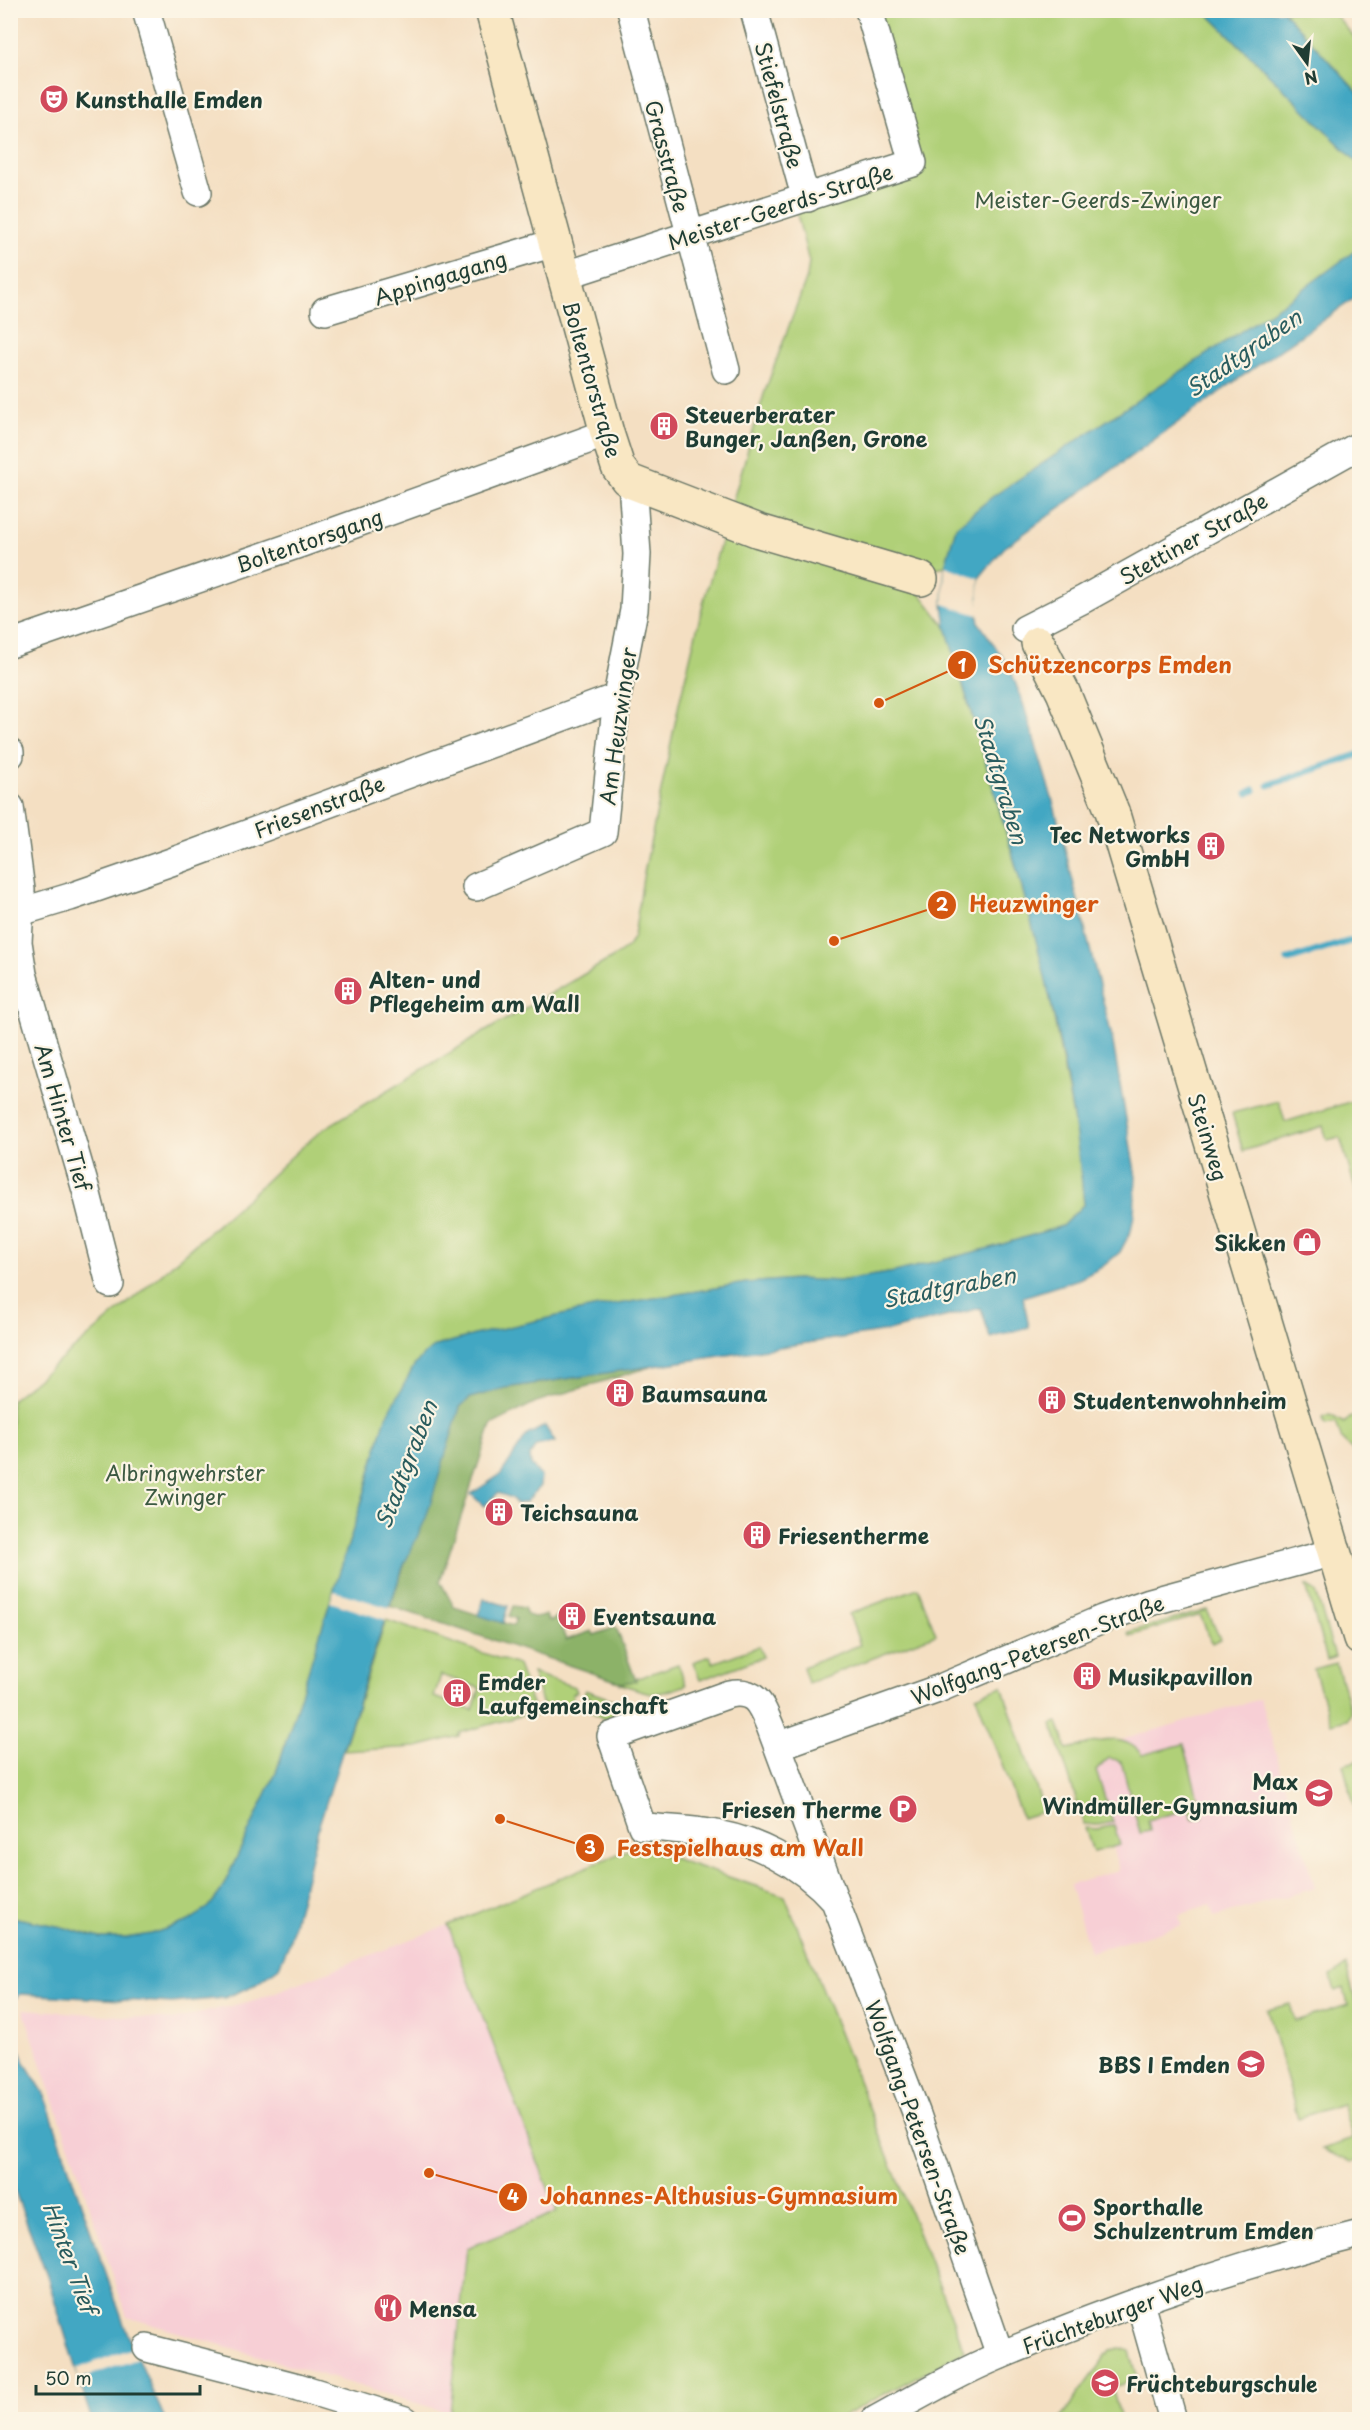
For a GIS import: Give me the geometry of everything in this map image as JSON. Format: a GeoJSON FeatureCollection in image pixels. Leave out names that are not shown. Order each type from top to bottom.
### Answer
{"type":"FeatureCollection","features":[{"type":"Feature","properties":{"kind":"street"},"geometry":{"type":"LineString","coordinates":[[146,10],[198,192]]}},
{"type":"Feature","properties":{"kind":"street","name":"Boltentorstraße"},"geometry":{"type":"LineString","coordinates":[[492,10],[607,433],[618,467],[627,479],[759,531],[921,579]]}},
{"type":"Feature","properties":{"kind":"street","name":"Grasstraße"},"geometry":{"type":"LineString","coordinates":[[631,10],[726,370]]}},
{"type":"Feature","properties":{"kind":"street","name":"Stiefelstraße"},"geometry":{"type":"LineString","coordinates":[[754,10],[801,182],[808,198]]}},
{"type":"Feature","properties":{"kind":"street","name":"Meister-Geerds-Straße"},"geometry":{"type":"LineString","coordinates":[[563,276],[913,163],[869,10]]}},
{"type":"Feature","properties":{"kind":"street","name":"Appingagang"},"geometry":{"type":"LineString","coordinates":[[325,311],[554,243]]}},
{"type":"Feature","properties":{"kind":"street","name":"Boltentorsgang"},"geometry":{"type":"LineString","coordinates":[[10,644],[313,539],[607,433]]}},
{"type":"Feature","properties":{"kind":"street","name":"Stettiner Straße"},"geometry":{"type":"LineString","coordinates":[[1031,636],[1084,599],[1359,445]]}},
{"type":"Feature","properties":{"kind":"street","name":"Am Heuzwinger"},"geometry":{"type":"LineString","coordinates":[[476,886],[603,832],[617,696],[634,610],[637,555],[632,482]]}},
{"type":"Feature","properties":{"kind":"street","name":"Steinweg"},"geometry":{"type":"LineString","coordinates":[[1031,636],[1064,692],[1112,811],[1359,1638]]}},
{"type":"Feature","properties":{"kind":"street","name":"Friesenstraße"},"geometry":{"type":"LineString","coordinates":[[20,912],[171,862],[617,696]]}},
{"type":"Feature","properties":{"kind":"street","name":"Am Hinter Tief"},"geometry":{"type":"LineString","coordinates":[[10,807],[21,890],[18,942],[23,974],[86,1190],[110,1284]]}},
{"type":"Feature","properties":{"kind":"street","name":"Wolfgang-Petersen-Straße"},"geometry":{"type":"LineString","coordinates":[[778,1746],[938,1689],[1150,1602],[1334,1552]]}},
{"type":"Feature","properties":{"kind":"street","name":"Wolfgang-Petersen-Straße"},"geometry":{"type":"LineString","coordinates":[[834,1900],[821,1885],[770,1851],[704,1832],[642,1826],[611,1736],[739,1692],[754,1697],[760,1704],[778,1746],[834,1900],[916,2112],[1000,2355]]}},
{"type":"Feature","properties":{"kind":"street","name":"Früchteburger Weg"},"geometry":{"type":"LineString","coordinates":[[875,2420],[1000,2355],[1226,2273],[1359,2234]]}},
{"type":"Feature","properties":{"kind":"street"},"geometry":{"type":"LineString","coordinates":[[1140,2303],[1173,2420]]}},
{"type":"Feature","properties":{"kind":"street"},"geometry":{"type":"LineString","coordinates":[[147,2348],[298,2387],[405,2420]]}},
{"type":"Feature","properties":{"kind":"shaded area"},"geometry":{"type":"Polygon","coordinates":[[[1260,1699],[1315,1888],[1214,1917],[1210,1905],[1179,1915],[1182,1925],[1090,1952],[1070,1885],[1119,1870],[1084,1751],[1260,1699]]]}},
{"type":"Feature","properties":{"kind":"shaded area"},"geometry":{"type":"Polygon","coordinates":[[[448,1925],[558,2212],[467,2248],[450,2413],[127,2317],[23,2009],[173,2020],[255,2000],[448,1925]]]}},
{"type":"Feature","properties":{"kind":"green space"},"geometry":{"type":"Polygon","coordinates":[[[869,11],[1205,11],[1359,164],[1359,248],[1291,298],[992,497],[956,527],[945,566],[906,575],[946,627],[1026,901],[1045,972],[1079,1148],[1084,1204],[1062,1226],[990,1248],[895,1272],[839,1281],[796,1279],[746,1283],[593,1308],[436,1346],[385,1420],[363,1498],[276,1773],[221,1891],[209,1907],[189,1921],[151,1934],[126,1938],[100,1938],[62,1927],[11,1917],[11,1400],[129,1302],[325,1128],[628,947],[634,936],[643,878],[679,704],[704,600],[764,394],[807,277],[809,262],[794,202],[913,163],[869,11]]]}},
{"type":"Feature","properties":{"kind":"green space"},"geometry":{"type":"Polygon","coordinates":[[[1283,11],[1332,11],[1359,43],[1359,94],[1283,11]]]}},
{"type":"Feature","properties":{"kind":"green space"},"geometry":{"type":"Polygon","coordinates":[[[1359,1099],[1359,1201],[1340,1137],[1327,1140],[1323,1126],[1243,1151],[1232,1113],[1279,1101],[1285,1122],[1359,1099]]]}},
{"type":"Feature","properties":{"kind":"green space"},"geometry":{"type":"Polygon","coordinates":[[[653,1366],[536,1402],[491,1425],[440,1581],[454,1607],[513,1626],[516,1619],[509,1616],[513,1606],[524,1608],[527,1615],[534,1617],[546,1615],[548,1620],[552,1621],[557,1616],[566,1640],[592,1631],[594,1635],[616,1627],[636,1681],[622,1683],[390,1606],[460,1407],[470,1398],[505,1388],[653,1366]]]}},
{"type":"Feature","properties":{"kind":"green space"},"geometry":{"type":"Polygon","coordinates":[[[1330,1415],[1344,1423],[1349,1418],[1356,1416],[1359,1418],[1359,1456],[1342,1440],[1336,1423],[1325,1425],[1323,1418],[1330,1415]]]}},
{"type":"Feature","properties":{"kind":"green space"},"geometry":{"type":"Polygon","coordinates":[[[1306,1586],[1316,1592],[1335,1657],[1327,1660],[1306,1586]]]}},
{"type":"Feature","properties":{"kind":"green space"},"geometry":{"type":"Polygon","coordinates":[[[918,1588],[936,1634],[808,1683],[803,1667],[860,1645],[849,1614],[918,1588]]]}},
{"type":"Feature","properties":{"kind":"green space"},"geometry":{"type":"Polygon","coordinates":[[[1207,1610],[1220,1639],[1212,1643],[1200,1615],[1130,1636],[1129,1632],[1207,1610]]]}},
{"type":"Feature","properties":{"kind":"green space"},"geometry":{"type":"Polygon","coordinates":[[[386,1620],[518,1665],[536,1715],[532,1716],[531,1713],[417,1747],[343,1751],[386,1620]],[[441,1675],[434,1697],[473,1710],[480,1688],[441,1675]]]}},
{"type":"Feature","properties":{"kind":"green space"},"geometry":{"type":"Polygon","coordinates":[[[759,1646],[763,1657],[700,1680],[693,1662],[710,1656],[713,1663],[759,1646]]]}},
{"type":"Feature","properties":{"kind":"green space"},"geometry":{"type":"Polygon","coordinates":[[[1336,1663],[1351,1712],[1347,1720],[1331,1724],[1314,1669],[1336,1663]]]}},
{"type":"Feature","properties":{"kind":"green space"},"geometry":{"type":"Polygon","coordinates":[[[678,1664],[686,1685],[675,1689],[654,1693],[621,1684],[678,1664]]]}},
{"type":"Feature","properties":{"kind":"green space"},"geometry":{"type":"Polygon","coordinates":[[[532,1673],[575,1687],[577,1692],[572,1694],[574,1702],[577,1701],[579,1707],[556,1707],[545,1711],[532,1673]]]}},
{"type":"Feature","properties":{"kind":"green space"},"geometry":{"type":"Polygon","coordinates":[[[1002,1686],[1044,1811],[1022,1818],[976,1696],[1002,1686]]]}},
{"type":"Feature","properties":{"kind":"green space"},"geometry":{"type":"Polygon","coordinates":[[[585,1690],[651,1713],[617,1727],[587,1709],[586,1705],[591,1704],[589,1696],[585,1697],[585,1690]]]}},
{"type":"Feature","properties":{"kind":"green space"},"geometry":{"type":"Polygon","coordinates":[[[1058,1722],[1067,1749],[1108,1740],[1126,1743],[1135,1747],[1142,1755],[1184,1744],[1203,1817],[1193,1819],[1189,1809],[1148,1820],[1150,1831],[1140,1833],[1121,1761],[1109,1758],[1096,1771],[1113,1822],[1098,1825],[1084,1824],[1052,1724],[1058,1722]]]}},
{"type":"Feature","properties":{"kind":"green space"},"geometry":{"type":"Polygon","coordinates":[[[1360,1760],[1359,1822],[1343,1765],[1360,1760]]]}},
{"type":"Feature","properties":{"kind":"green space"},"geometry":{"type":"Polygon","coordinates":[[[1114,1825],[1120,1845],[1093,1852],[1085,1828],[1098,1829],[1114,1825]]]}},
{"type":"Feature","properties":{"kind":"green space"},"geometry":{"type":"Polygon","coordinates":[[[637,1846],[785,1896],[965,2351],[838,2419],[472,2420],[450,2413],[467,2248],[557,2212],[448,1925],[637,1846]]]}},
{"type":"Feature","properties":{"kind":"green space"},"geometry":{"type":"Polygon","coordinates":[[[1346,1966],[1359,2014],[1359,2159],[1351,2162],[1322,2149],[1353,2139],[1342,2104],[1298,2118],[1267,2010],[1290,2004],[1295,2021],[1348,2005],[1344,1988],[1335,1991],[1331,1976],[1346,1966]]]}},
{"type":"Feature","properties":{"kind":"green space","name":"Früchteburgschule"},"geometry":{"type":"Polygon","coordinates":[[[1120,2348],[1130,2351],[1138,2380],[1112,2387],[1121,2419],[1060,2419],[1110,2350],[1120,2348]]]}},
{"type":"Feature","properties":{"kind":"water"},"geometry":{"type":"Polygon","coordinates":[[[1205,11],[1283,11],[1359,94],[1359,164],[1205,11]]]}},
{"type":"Feature","properties":{"kind":"water","name":"Stadtgraben"},"geometry":{"type":"Polygon","coordinates":[[[1359,248],[1359,295],[1004,548],[979,578],[977,611],[979,623],[1010,668],[1024,706],[1054,805],[1112,1037],[1136,1177],[1131,1231],[1120,1252],[1102,1267],[1079,1279],[1023,1297],[1029,1327],[990,1338],[981,1308],[888,1331],[505,1388],[470,1398],[460,1407],[426,1518],[403,1567],[376,1646],[319,1825],[289,1944],[279,1967],[255,1985],[224,1998],[172,2003],[21,1994],[11,2001],[11,1917],[62,1927],[100,1938],[126,1938],[151,1934],[189,1921],[209,1907],[221,1891],[276,1773],[363,1498],[385,1420],[414,1366],[423,1355],[436,1346],[478,1334],[593,1308],[746,1283],[796,1279],[839,1281],[895,1272],[990,1248],[1062,1226],[1084,1204],[1063,1057],[1047,985],[1009,841],[946,627],[943,604],[945,566],[956,527],[992,497],[1291,298],[1359,248]]]}},
{"type":"Feature","properties":{"kind":"water"},"geometry":{"type":"Polygon","coordinates":[[[545,1426],[555,1442],[536,1446],[530,1455],[531,1465],[541,1476],[540,1486],[526,1502],[516,1504],[512,1498],[498,1493],[484,1506],[471,1494],[501,1474],[527,1435],[545,1426]]]}},
{"type":"Feature","properties":{"kind":"water"},"geometry":{"type":"Polygon","coordinates":[[[484,1599],[508,1606],[503,1623],[478,1615],[484,1599]]]}},
{"type":"Feature","properties":{"kind":"water","name":"Hinter Tief"},"geometry":{"type":"Polygon","coordinates":[[[10,2017],[25,2063],[44,2093],[127,2333],[165,2419],[92,2419],[90,2415],[47,2276],[11,2181],[10,2017]]]}},
{"type":"Feature","properties":{"kind":"pier"},"geometry":{"type":"Polygon","coordinates":[[[945,566],[979,578],[978,615],[943,604],[945,566]]]}},
{"type":"Feature","properties":{"kind":"pier"},"geometry":{"type":"Polygon","coordinates":[[[334,1591],[390,1608],[386,1620],[330,1602],[334,1591]]]}},
{"type":"Feature","properties":{"kind":"pier"},"geometry":{"type":"Polygon","coordinates":[[[133,2346],[138,2359],[79,2379],[76,2369],[133,2346]]]}},
{"type":"Feature","properties":{"kind":"waterway"},"geometry":{"type":"LineString","coordinates":[[1269,785],[1360,754]]}},
{"type":"Feature","properties":{"kind":"waterway"},"geometry":{"type":"LineString","coordinates":[[1248,793],[1254,790]]}},
{"type":"Feature","properties":{"kind":"waterway"},"geometry":{"type":"LineString","coordinates":[[1288,960],[1360,938]]}},
{"type":"Feature","properties":{"kind":"place","name":"Kunsthalle Emden"},"geometry":{"type":"Point","coordinates":[54,99]}},
{"type":"Feature","properties":{"kind":"place","name":"Steuerberater Bunger, Janßen, Grone"},"geometry":{"type":"Point","coordinates":[664,426]}},
{"type":"Feature","properties":{"kind":"place","name":"Schützencorps Emden"},"geometry":{"type":"Point","coordinates":[879,703]}},
{"type":"Feature","properties":{"kind":"place","name":"Tec Networks GmbH"},"geometry":{"type":"Point","coordinates":[1211,846]}},
{"type":"Feature","properties":{"kind":"place","name":"Heuzwinger"},"geometry":{"type":"Point","coordinates":[834,941]}},
{"type":"Feature","properties":{"kind":"place","name":"Alten- und Pflegeheim am Wall"},"geometry":{"type":"Point","coordinates":[348,991]}},
{"type":"Feature","properties":{"kind":"place","name":"Sikken"},"geometry":{"type":"Point","coordinates":[1307,1242]}},
{"type":"Feature","properties":{"kind":"place","name":"Baumsauna"},"geometry":{"type":"Point","coordinates":[620,1393]}},
{"type":"Feature","properties":{"kind":"place","name":"Studentenwohnheim"},"geometry":{"type":"Point","coordinates":[1052,1400]}},
{"type":"Feature","properties":{"kind":"place","name":"Teichsauna"},"geometry":{"type":"Point","coordinates":[499,1512]}},
{"type":"Feature","properties":{"kind":"place","name":"Friesentherme"},"geometry":{"type":"Point","coordinates":[757,1535]}},
{"type":"Feature","properties":{"kind":"place","name":"Eventsauna"},"geometry":{"type":"Point","coordinates":[572,1616]}},
{"type":"Feature","properties":{"kind":"place","name":"Musikpavillon"},"geometry":{"type":"Point","coordinates":[1087,1676]}},
{"type":"Feature","properties":{"kind":"place","name":"Emder Laufgemeinschaft"},"geometry":{"type":"Point","coordinates":[457,1693]}},
{"type":"Feature","properties":{"kind":"place","name":"Max Windmüller-Gymnasium"},"geometry":{"type":"Point","coordinates":[1319,1793]}},
{"type":"Feature","properties":{"kind":"place","name":"Friesen Therme"},"geometry":{"type":"Point","coordinates":[903,1809]}},
{"type":"Feature","properties":{"kind":"place","name":"Festspielhaus am Wall"},"geometry":{"type":"Point","coordinates":[500,1819]}},
{"type":"Feature","properties":{"kind":"place","name":"BBS I Emden"},"geometry":{"type":"Point","coordinates":[1251,2064]}},
{"type":"Feature","properties":{"kind":"place","name":"Johannes-Althusius-Gymnasium"},"geometry":{"type":"Point","coordinates":[429,2173]}},
{"type":"Feature","properties":{"kind":"place","name":"Sporthalle Schulzentrum Emden"},"geometry":{"type":"Point","coordinates":[1072,2218]}},
{"type":"Feature","properties":{"kind":"place","name":"Mensa"},"geometry":{"type":"Point","coordinates":[388,2308]}},
{"type":"Feature","properties":{"kind":"place","name":"Früchteburgschule"},"geometry":{"type":"Point","coordinates":[1105,2383]}},
{"type":"Feature","properties":{"kind":"park label","name":"Meister-Geerds-Zwinger"},"geometry":{"type":"Point","coordinates":[1098,199]}},
{"type":"Feature","properties":{"kind":"park label","name":"Albringwehrster Zwinger"},"geometry":{"type":"Point","coordinates":[185,1484]}}]}
